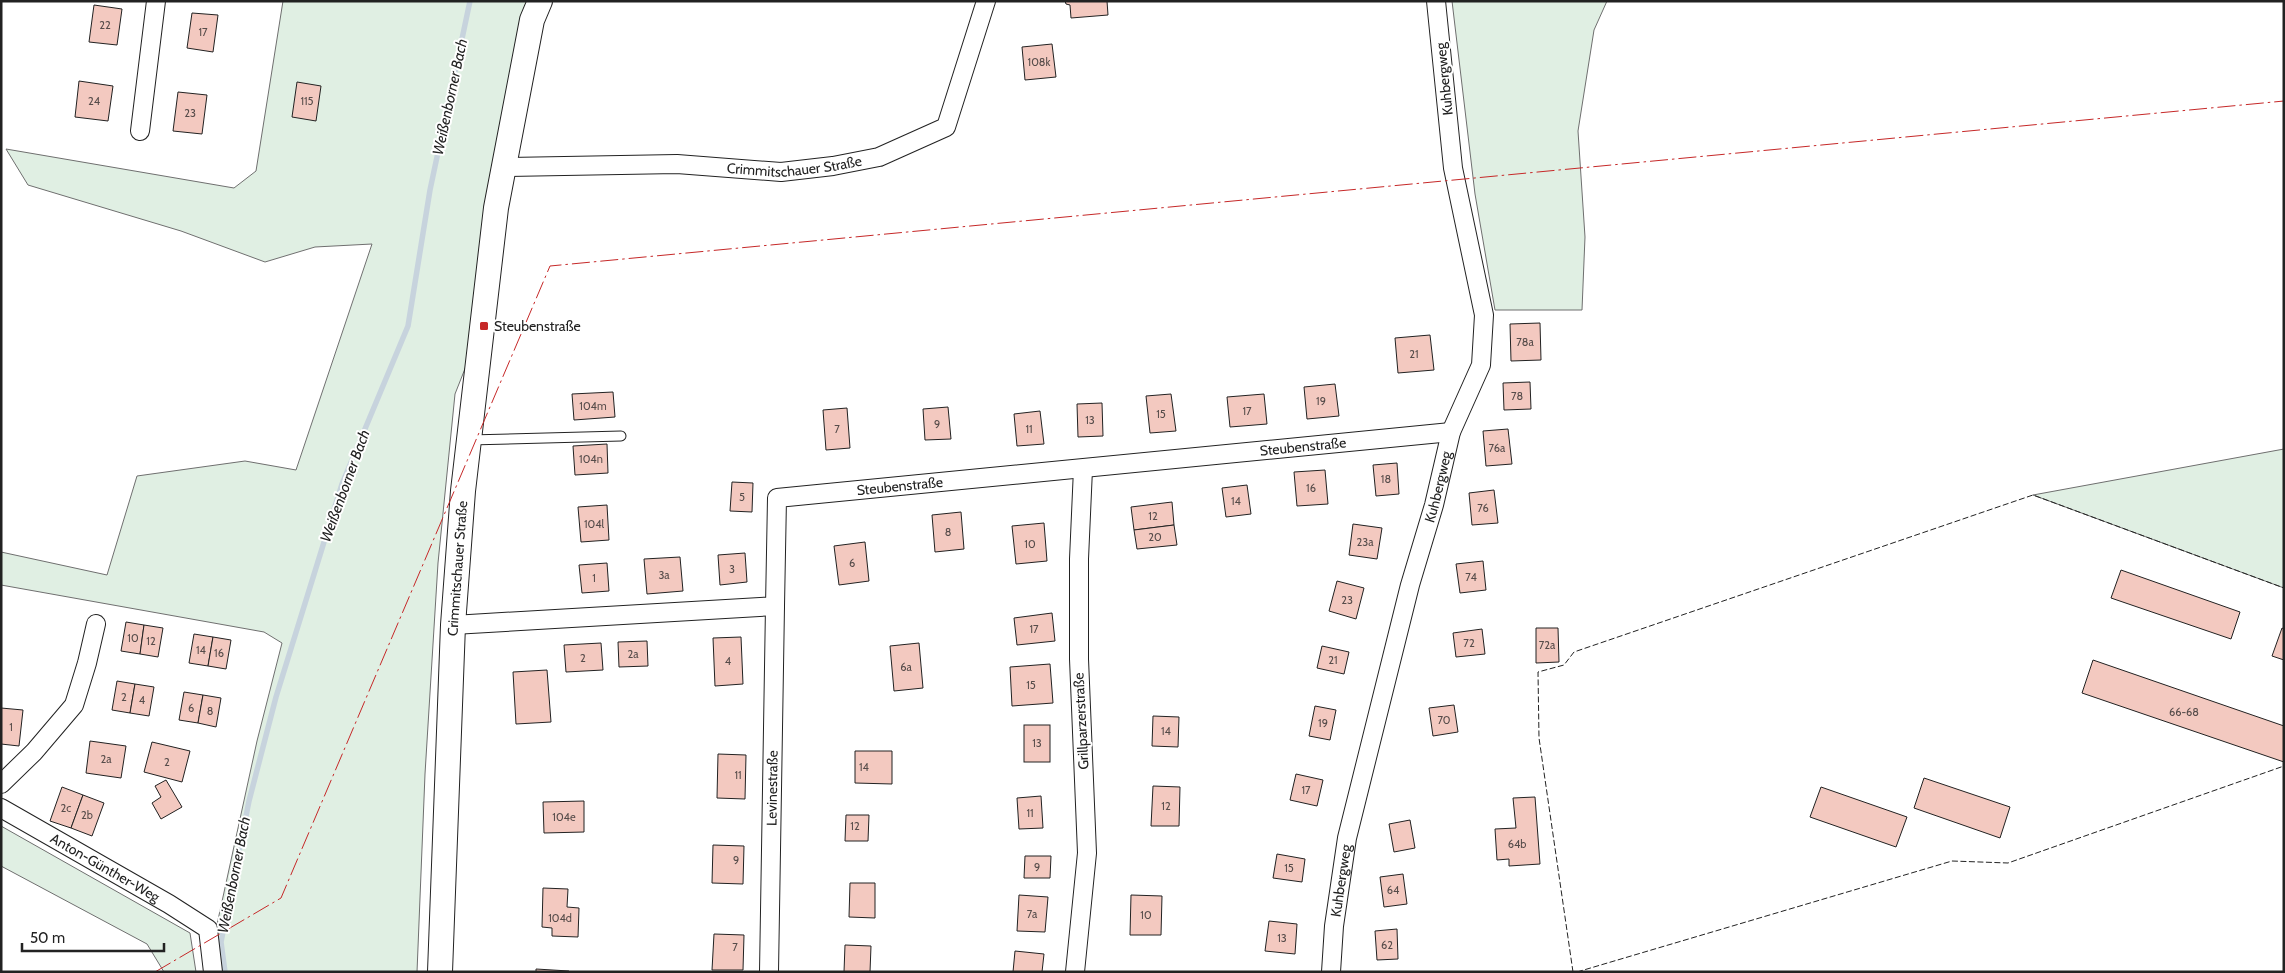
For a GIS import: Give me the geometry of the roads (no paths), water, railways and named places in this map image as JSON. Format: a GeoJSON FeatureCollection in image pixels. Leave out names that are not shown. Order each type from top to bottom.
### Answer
{"type":"FeatureCollection","features":[{"type":"Feature","properties":{"kind":"main road","name":"Crimmitschauer Straße"},"geometry":{"type":"LineString","coordinates":[[440,972],[453,625],[463,491],[496,208],[532,20],[540,1]]}},
{"type":"Feature","properties":{"kind":"street"},"geometry":{"type":"LineString","coordinates":[[140,131],[156,1]]}},
{"type":"Feature","properties":{"kind":"street","name":"Crimmitschauer Straße"},"geometry":{"type":"LineString","coordinates":[[505,167],[677,164],[782,172],[833,166],[879,157],[946,127],[986,1]]}},
{"type":"Feature","properties":{"kind":"street","name":"Kuhbergweg"},"geometry":{"type":"LineString","coordinates":[[1331,972],[1334,926],[1348,838],[1410,585],[1434,505],[1451,432],[1481,365],[1484,315],[1453,168],[1436,1]]}},
{"type":"Feature","properties":{"kind":"street","name":"Steubenstraße"},"geometry":{"type":"LineString","coordinates":[[775,606],[777,498],[1451,432]]}},
{"type":"Feature","properties":{"kind":"street","name":"Grillparzerstraße"},"geometry":{"type":"LineString","coordinates":[[1075,972],[1087,853],[1079,659],[1079,559],[1083,469]]}},
{"type":"Feature","properties":{"kind":"street"},"geometry":{"type":"LineString","coordinates":[[453,625],[775,606]]}},
{"type":"Feature","properties":{"kind":"street","name":"Levinestraße"},"geometry":{"type":"LineString","coordinates":[[769,972],[775,606]]}},
{"type":"Feature","properties":{"kind":"street"},"geometry":{"type":"LineString","coordinates":[[1,784],[34,752],[74,705],[96,624]]}},
{"type":"Feature","properties":{"kind":"street","name":"Anton-Günther-Weg"},"geometry":{"type":"LineString","coordinates":[[1,808],[208,928],[213,972]]}},
{"type":"Feature","properties":{"kind":"lane"},"geometry":{"type":"LineString","coordinates":[[469,440],[621,436]]}},
{"type":"Feature","properties":{"kind":"waterway","name":"Weißenborner Bach"},"geometry":{"type":"LineString","coordinates":[[225,972],[221,942],[249,801],[276,697],[342,484],[408,326],[430,190],[470,1]]}},
{"type":"Feature","properties":{"kind":"place","name":"Steubenstraße"},"geometry":{"type":"Point","coordinates":[484,326]}}]}
